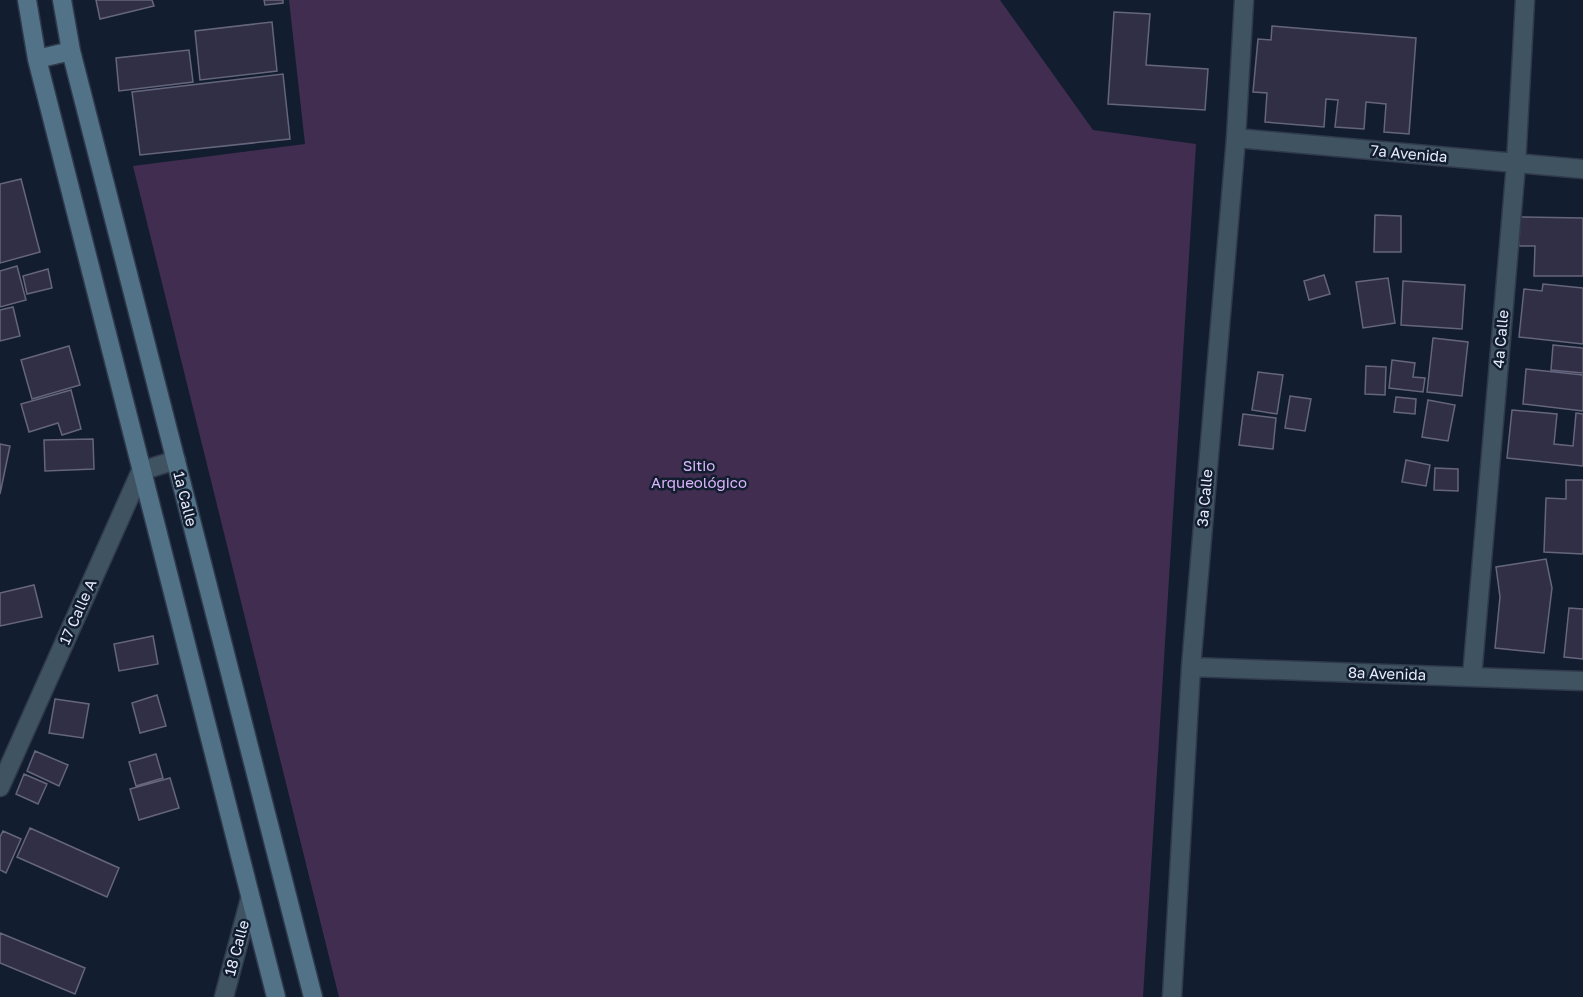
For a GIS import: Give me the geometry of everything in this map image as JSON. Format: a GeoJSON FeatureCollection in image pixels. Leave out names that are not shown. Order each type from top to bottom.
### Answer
{"type":"FeatureCollection","features":[{"type":"Feature","properties":{"kind":"main road"},"geometry":{"type":"LineString","coordinates":[[27,0],[37,59],[276,997]]}},
{"type":"Feature","properties":{"kind":"main road","name":"1a Calle"},"geometry":{"type":"LineString","coordinates":[[62,0],[71,51],[313,997]]}},
{"type":"Feature","properties":{"kind":"main road"},"geometry":{"type":"LineString","coordinates":[[37,59],[71,51]]}},
{"type":"Feature","properties":{"kind":"street","name":"3a Calle"},"geometry":{"type":"LineString","coordinates":[[1172,997],[1191,667],[1236,138],[1244,0]]}},
{"type":"Feature","properties":{"kind":"street","name":"4a Calle"},"geometry":{"type":"LineString","coordinates":[[1472,677],[1516,164],[1526,0]]}},
{"type":"Feature","properties":{"kind":"street","name":"7a Avenida"},"geometry":{"type":"LineString","coordinates":[[1236,138],[1583,169]]}},
{"type":"Feature","properties":{"kind":"street"},"geometry":{"type":"LineString","coordinates":[[141,471],[176,460]]}},
{"type":"Feature","properties":{"kind":"street","name":"17 Calle A"},"geometry":{"type":"LineString","coordinates":[[0,787],[141,471]]}},
{"type":"Feature","properties":{"kind":"street","name":"8a Avenida"},"geometry":{"type":"LineString","coordinates":[[1191,667],[1583,681]]}},
{"type":"Feature","properties":{"kind":"street","name":"18 Calle"},"geometry":{"type":"LineString","coordinates":[[224,997],[250,899]]}},
{"type":"Feature","properties":{"kind":"green space","name":"Sitio Arqueológico"},"geometry":{"type":"Polygon","coordinates":[[[289,0],[1000,0],[1093,130],[1196,144],[1143,997],[339,997],[133,166],[305,144],[289,0]]]}},
{"type":"Feature","properties":{"kind":"building"},"geometry":{"type":"Polygon","coordinates":[[[96,0],[152,0],[154,6],[100,19],[96,0]]]}},
{"type":"Feature","properties":{"kind":"building"},"geometry":{"type":"Polygon","coordinates":[[[264,0],[283,0],[283,3],[265,5],[264,0]]]}},
{"type":"Feature","properties":{"kind":"building"},"geometry":{"type":"Polygon","coordinates":[[[1114,12],[1150,14],[1146,65],[1208,69],[1205,110],[1108,104],[1114,12]]]}},
{"type":"Feature","properties":{"kind":"building"},"geometry":{"type":"Polygon","coordinates":[[[272,22],[277,71],[200,80],[195,31],[272,22]]]}},
{"type":"Feature","properties":{"kind":"building"},"geometry":{"type":"Polygon","coordinates":[[[1272,26],[1416,38],[1409,134],[1384,132],[1386,104],[1366,102],[1364,129],[1335,127],[1338,100],[1326,99],[1324,127],[1265,122],[1267,93],[1253,92],[1258,39],[1271,40],[1272,26]]]}},
{"type":"Feature","properties":{"kind":"building"},"geometry":{"type":"Polygon","coordinates":[[[189,50],[193,82],[119,91],[116,58],[189,50]]]}},
{"type":"Feature","properties":{"kind":"building"},"geometry":{"type":"Polygon","coordinates":[[[283,74],[290,139],[140,155],[132,92],[283,74]]]}},
{"type":"Feature","properties":{"kind":"building"},"geometry":{"type":"Polygon","coordinates":[[[21,179],[40,252],[0,263],[0,184],[21,179]]]}},
{"type":"Feature","properties":{"kind":"building"},"geometry":{"type":"Polygon","coordinates":[[[1375,215],[1401,216],[1401,252],[1374,252],[1375,215]]]}},
{"type":"Feature","properties":{"kind":"building"},"geometry":{"type":"Polygon","coordinates":[[[1520,217],[1583,218],[1583,276],[1534,276],[1535,246],[1519,246],[1520,217]]]}},
{"type":"Feature","properties":{"kind":"building"},"geometry":{"type":"Polygon","coordinates":[[[17,266],[26,300],[0,307],[0,271],[17,266]]]}},
{"type":"Feature","properties":{"kind":"building"},"geometry":{"type":"Polygon","coordinates":[[[48,269],[52,288],[27,294],[23,276],[48,269]]]}},
{"type":"Feature","properties":{"kind":"building"},"geometry":{"type":"Polygon","coordinates":[[[1324,275],[1330,294],[1309,300],[1304,281],[1324,275]]]}},
{"type":"Feature","properties":{"kind":"building"},"geometry":{"type":"Polygon","coordinates":[[[1388,278],[1395,323],[1363,328],[1356,282],[1388,278]]]}},
{"type":"Feature","properties":{"kind":"building"},"geometry":{"type":"Polygon","coordinates":[[[1403,281],[1465,285],[1462,329],[1401,325],[1403,281]]]}},
{"type":"Feature","properties":{"kind":"building"},"geometry":{"type":"Polygon","coordinates":[[[1543,284],[1583,288],[1583,344],[1519,337],[1524,289],[1542,291],[1543,284]]]}},
{"type":"Feature","properties":{"kind":"building"},"geometry":{"type":"Polygon","coordinates":[[[13,307],[20,336],[0,341],[0,310],[13,307]]]}},
{"type":"Feature","properties":{"kind":"building"},"geometry":{"type":"Polygon","coordinates":[[[1433,338],[1468,342],[1462,396],[1427,392],[1433,338]]]}},
{"type":"Feature","properties":{"kind":"building"},"geometry":{"type":"Polygon","coordinates":[[[1553,345],[1583,348],[1583,373],[1551,370],[1553,345]]]}},
{"type":"Feature","properties":{"kind":"building"},"geometry":{"type":"Polygon","coordinates":[[[69,346],[80,385],[32,399],[21,360],[69,346]]]}},
{"type":"Feature","properties":{"kind":"building"},"geometry":{"type":"Polygon","coordinates":[[[1392,360],[1415,363],[1413,377],[1425,378],[1423,392],[1389,388],[1392,360]]]}},
{"type":"Feature","properties":{"kind":"building"},"geometry":{"type":"Polygon","coordinates":[[[1366,366],[1386,367],[1385,395],[1365,394],[1366,366]]]}},
{"type":"Feature","properties":{"kind":"building"},"geometry":{"type":"Polygon","coordinates":[[[1526,369],[1583,375],[1583,411],[1523,404],[1526,369]]]}},
{"type":"Feature","properties":{"kind":"building"},"geometry":{"type":"Polygon","coordinates":[[[1258,372],[1283,375],[1277,414],[1252,410],[1258,372]]]}},
{"type":"Feature","properties":{"kind":"building"},"geometry":{"type":"Polygon","coordinates":[[[71,390],[81,429],[62,435],[58,423],[29,432],[21,404],[71,390]]]}},
{"type":"Feature","properties":{"kind":"building"},"geometry":{"type":"Polygon","coordinates":[[[1290,396],[1311,399],[1305,431],[1285,428],[1290,396]]]}},
{"type":"Feature","properties":{"kind":"building"},"geometry":{"type":"Polygon","coordinates":[[[1396,397],[1416,399],[1415,414],[1394,412],[1396,397]]]}},
{"type":"Feature","properties":{"kind":"building"},"geometry":{"type":"Polygon","coordinates":[[[1428,400],[1455,405],[1448,441],[1422,437],[1428,400]]]}},
{"type":"Feature","properties":{"kind":"building"},"geometry":{"type":"Polygon","coordinates":[[[1512,410],[1557,414],[1554,444],[1573,446],[1576,413],[1583,414],[1583,466],[1507,458],[1512,410]]]}},
{"type":"Feature","properties":{"kind":"building"},"geometry":{"type":"Polygon","coordinates":[[[1243,414],[1276,418],[1273,449],[1239,445],[1243,414]]]}},
{"type":"Feature","properties":{"kind":"building"},"geometry":{"type":"Polygon","coordinates":[[[93,439],[94,469],[45,471],[44,440],[93,439]]]}},
{"type":"Feature","properties":{"kind":"building"},"geometry":{"type":"Polygon","coordinates":[[[0,444],[10,446],[0,494],[0,444]]]}},
{"type":"Feature","properties":{"kind":"building"},"geometry":{"type":"Polygon","coordinates":[[[1406,460],[1430,465],[1426,486],[1402,482],[1406,460]]]}},
{"type":"Feature","properties":{"kind":"building"},"geometry":{"type":"Polygon","coordinates":[[[1435,468],[1458,469],[1458,491],[1434,490],[1435,468]]]}},
{"type":"Feature","properties":{"kind":"building"},"geometry":{"type":"Polygon","coordinates":[[[1566,480],[1583,480],[1583,554],[1544,552],[1546,498],[1566,499],[1566,480]]]}},
{"type":"Feature","properties":{"kind":"building"},"geometry":{"type":"Polygon","coordinates":[[[1546,559],[1552,588],[1544,653],[1495,648],[1500,597],[1496,567],[1546,559]]]}},
{"type":"Feature","properties":{"kind":"building"},"geometry":{"type":"Polygon","coordinates":[[[34,585],[42,617],[0,626],[0,593],[34,585]]]}},
{"type":"Feature","properties":{"kind":"building"},"geometry":{"type":"Polygon","coordinates":[[[1569,608],[1583,609],[1583,659],[1564,657],[1569,608]]]}},
{"type":"Feature","properties":{"kind":"building"},"geometry":{"type":"Polygon","coordinates":[[[153,636],[158,664],[119,671],[114,644],[153,636]]]}},
{"type":"Feature","properties":{"kind":"building"},"geometry":{"type":"Polygon","coordinates":[[[157,695],[166,726],[140,733],[132,703],[157,695]]]}},
{"type":"Feature","properties":{"kind":"building"},"geometry":{"type":"Polygon","coordinates":[[[55,699],[89,704],[83,738],[49,733],[55,699]]]}},
{"type":"Feature","properties":{"kind":"building"},"geometry":{"type":"Polygon","coordinates":[[[35,751],[68,765],[59,786],[27,771],[35,751]]]}},
{"type":"Feature","properties":{"kind":"building"},"geometry":{"type":"Polygon","coordinates":[[[156,754],[163,778],[136,786],[129,762],[156,754]]]}},
{"type":"Feature","properties":{"kind":"building"},"geometry":{"type":"Polygon","coordinates":[[[24,774],[47,784],[38,804],[16,794],[24,774]]]}},
{"type":"Feature","properties":{"kind":"building"},"geometry":{"type":"Polygon","coordinates":[[[170,778],[179,808],[139,820],[130,789],[170,778]]]}},
{"type":"Feature","properties":{"kind":"building"},"geometry":{"type":"Polygon","coordinates":[[[30,828],[119,868],[107,897],[17,857],[30,828]]]}},
{"type":"Feature","properties":{"kind":"building"},"geometry":{"type":"Polygon","coordinates":[[[3,831],[21,839],[6,873],[0,870],[0,837],[3,831]]]}},
{"type":"Feature","properties":{"kind":"building"},"geometry":{"type":"Polygon","coordinates":[[[0,933],[85,968],[75,994],[0,963],[0,933]]]}}]}
